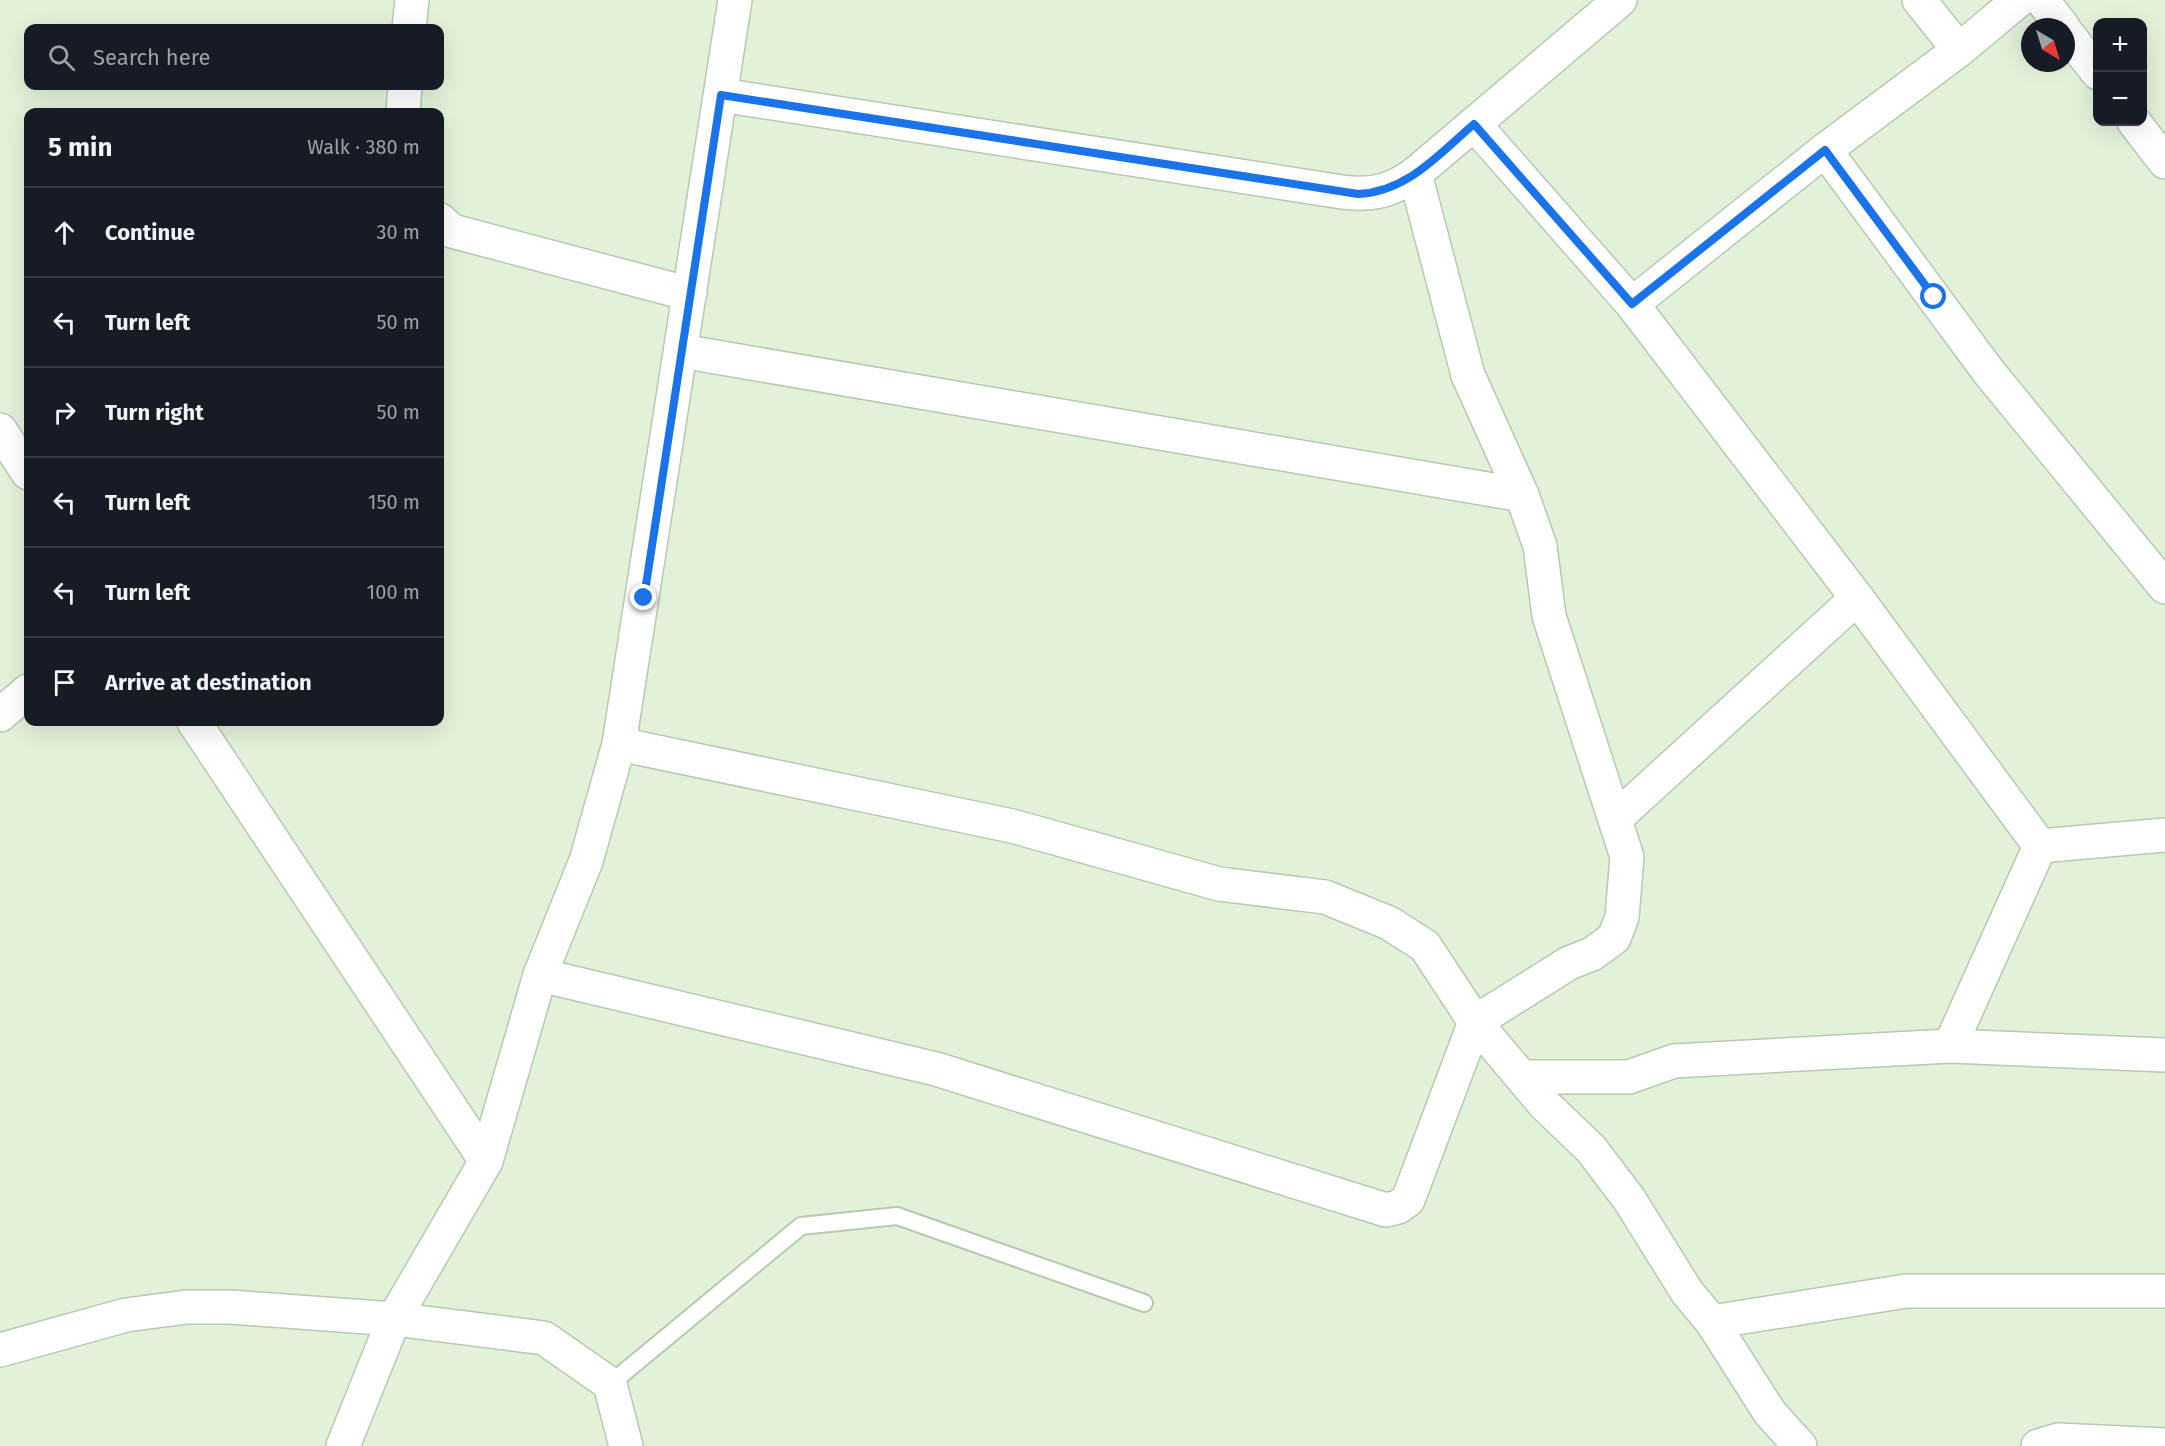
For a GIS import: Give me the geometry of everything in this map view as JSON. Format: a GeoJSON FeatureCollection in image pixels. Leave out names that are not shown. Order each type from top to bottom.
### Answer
{"type":"FeatureCollection","features":[{"type":"Feature","properties":{"kind":"street"},"geometry":{"type":"LineString","coordinates":[[409,24],[412,0]]}},
{"type":"Feature","properties":{"kind":"street"},"geometry":{"type":"LineString","coordinates":[[342,1446],[394,1319],[486,1161],[540,975],[586,861],[619,744],[735,0]]}},
{"type":"Feature","properties":{"kind":"street"},"geometry":{"type":"LineString","coordinates":[[721,95],[1358,194],[1388,190],[1415,174],[1620,0]]}},
{"type":"Feature","properties":{"kind":"street"},"geometry":{"type":"LineString","coordinates":[[1919,0],[1959,50]]}},
{"type":"Feature","properties":{"kind":"street"},"geometry":{"type":"LineString","coordinates":[[1632,304],[1825,150],[1959,50],[2019,0]]}},
{"type":"Feature","properties":{"kind":"street"},"geometry":{"type":"LineString","coordinates":[[2042,0],[2055,18]]}},
{"type":"Feature","properties":{"kind":"street"},"geometry":{"type":"LineString","coordinates":[[2075,44],[2096,72]]}},
{"type":"Feature","properties":{"kind":"street"},"geometry":{"type":"LineString","coordinates":[[403,108],[405,90]]}},
{"type":"Feature","properties":{"kind":"street"},"geometry":{"type":"LineString","coordinates":[[1474,124],[1632,304],[1857,598],[2040,846]]}},
{"type":"Feature","properties":{"kind":"street"},"geometry":{"type":"LineString","coordinates":[[2137,126],[2165,162]]}},
{"type":"Feature","properties":{"kind":"street"},"geometry":{"type":"LineString","coordinates":[[1825,150],[1988,370],[2162,575]]}},
{"type":"Feature","properties":{"kind":"street"},"geometry":{"type":"LineString","coordinates":[[540,975],[936,1069],[1386,1210],[1398,1207],[1408,1200],[1475,1022],[1569,963],[1592,954],[1614,938],[1622,917],[1627,857],[1549,615],[1540,546],[1522,495],[1468,375],[1415,174]]}},
{"type":"Feature","properties":{"kind":"street"},"geometry":{"type":"LineString","coordinates":[[444,224],[452,231],[690,294]]}},
{"type":"Feature","properties":{"kind":"street"},"geometry":{"type":"LineString","coordinates":[[681,351],[1522,495]]}},
{"type":"Feature","properties":{"kind":"street"},"geometry":{"type":"LineString","coordinates":[[0,430],[24,466]]}},
{"type":"Feature","properties":{"kind":"street"},"geometry":{"type":"LineString","coordinates":[[1615,819],[1857,598]]}},
{"type":"Feature","properties":{"kind":"street"},"geometry":{"type":"LineString","coordinates":[[0,715],[24,694]]}},
{"type":"Feature","properties":{"kind":"street"},"geometry":{"type":"LineString","coordinates":[[197,726],[486,1161]]}},
{"type":"Feature","properties":{"kind":"street"},"geometry":{"type":"LineString","coordinates":[[619,744],[1012,826],[1219,884],[1325,897],[1389,923],[1425,946],[1475,1022],[1544,1104],[1591,1149],[1629,1199],[1687,1292],[1712,1322],[1770,1413],[1800,1446]]}},
{"type":"Feature","properties":{"kind":"street"},"geometry":{"type":"LineString","coordinates":[[2040,846],[2165,835]]}},
{"type":"Feature","properties":{"kind":"street"},"geometry":{"type":"LineString","coordinates":[[1950,1046],[2040,846]]}},
{"type":"Feature","properties":{"kind":"street"},"geometry":{"type":"LineString","coordinates":[[1522,1077],[1629,1077],[1674,1061],[1950,1046],[2165,1055]]}},
{"type":"Feature","properties":{"kind":"street"},"geometry":{"type":"LineString","coordinates":[[1712,1322],[1906,1291],[2165,1291]]}},
{"type":"Feature","properties":{"kind":"street"},"geometry":{"type":"LineString","coordinates":[[0,1350],[126,1315],[187,1306],[230,1306],[394,1319],[544,1338],[610,1384],[626,1446]]}},
{"type":"Feature","properties":{"kind":"street"},"geometry":{"type":"LineString","coordinates":[[2037,1446],[2058,1440],[2165,1445]]}},
{"type":"Feature","properties":{"kind":"lane"},"geometry":{"type":"LineString","coordinates":[[610,1384],[801,1226],[897,1216],[1144,1303]]}},
{"type":"Feature","properties":{"kind":"route"},"geometry":{"type":"LineString","coordinates":[[644,598],[721,95],[1358,194],[1388,190],[1402,183],[1474,124],[1632,304],[1825,150],[1934,297]]}}]}
